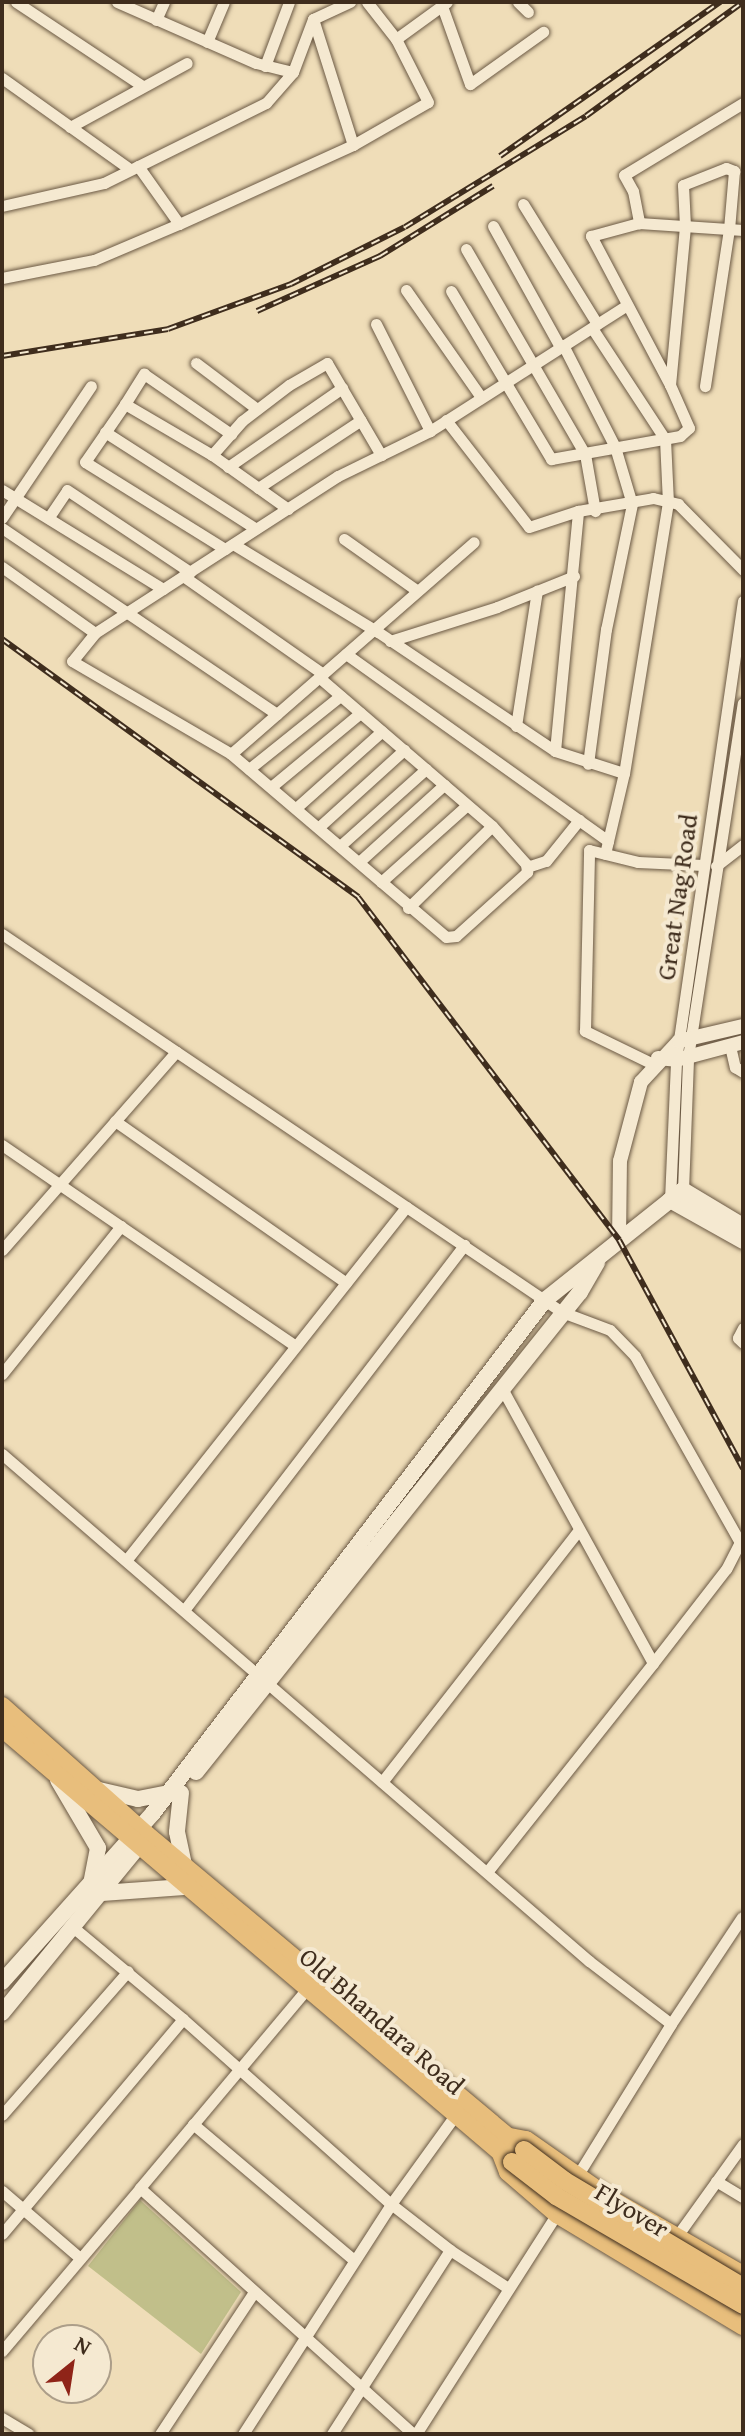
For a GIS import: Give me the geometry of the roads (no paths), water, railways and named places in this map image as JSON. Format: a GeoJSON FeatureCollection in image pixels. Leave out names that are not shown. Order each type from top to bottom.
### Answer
{"type":"FeatureCollection","features":[{"type":"Feature","properties":{"kind":"main road"},"geometry":{"type":"LineString","coordinates":[[677,1195],[743,1226]]}},
{"type":"Feature","properties":{"kind":"main road"},"geometry":{"type":"LineString","coordinates":[[4,1976],[97,1887],[138,1838],[545,1300],[677,1195]]}},
{"type":"Feature","properties":{"kind":"main road"},"geometry":{"type":"LineString","coordinates":[[677,1195],[743,1241]]}},
{"type":"Feature","properties":{"kind":"main road"},"geometry":{"type":"LineString","coordinates":[[262,1678],[502,1388],[601,1256]]}},
{"type":"Feature","properties":{"kind":"main road"},"geometry":{"type":"LineString","coordinates":[[2,1706],[99,1790],[138,1838],[184,1864],[312,1983],[511,2150],[526,2140],[576,2177],[743,2275]]}},
{"type":"Feature","properties":{"kind":"main road","name":"Old Bhandara Road"},"geometry":{"type":"LineString","coordinates":[[2,1728],[54,1774],[138,1838],[184,1887],[312,1983],[454,2117],[511,2150],[508,2172],[557,2214],[743,2326]]}},
{"type":"Feature","properties":{"kind":"main road"},"geometry":{"type":"LineString","coordinates":[[2,2013],[74,1928],[97,1887],[98,1848],[54,1774]]}},
{"type":"Feature","properties":{"kind":"main road"},"geometry":{"type":"LineString","coordinates":[[99,1790],[138,1799],[174,1793]]}},
{"type":"Feature","properties":{"kind":"main road"},"geometry":{"type":"LineString","coordinates":[[174,1793],[177,1832],[184,1864]]}},
{"type":"Feature","properties":{"kind":"main road"},"geometry":{"type":"LineString","coordinates":[[97,1887],[184,1887]]}},
{"type":"Feature","properties":{"kind":"main road","name":"Flyover"},"geometry":{"type":"LineString","coordinates":[[511,2150],[743,2287]]}},
{"type":"Feature","properties":{"kind":"main road","name":"Flyover"},"geometry":{"type":"LineString","coordinates":[[511,2150],[556,2196],[743,2305]]}},
{"type":"Feature","properties":{"kind":"street"},"geometry":{"type":"LineString","coordinates":[[16,2],[141,85]]}},
{"type":"Feature","properties":{"kind":"street"},"geometry":{"type":"LineString","coordinates":[[117,2],[265,66],[293,72]]}},
{"type":"Feature","properties":{"kind":"street"},"geometry":{"type":"LineString","coordinates":[[156,20],[164,2]]}},
{"type":"Feature","properties":{"kind":"street"},"geometry":{"type":"LineString","coordinates":[[207,42],[224,2]]}},
{"type":"Feature","properties":{"kind":"street"},"geometry":{"type":"LineString","coordinates":[[265,66],[289,2]]}},
{"type":"Feature","properties":{"kind":"street"},"geometry":{"type":"LineString","coordinates":[[2,206],[104,183],[266,103],[293,72],[313,19],[350,2]]}},
{"type":"Feature","properties":{"kind":"street"},"geometry":{"type":"LineString","coordinates":[[3,277],[94,260],[353,145],[428,102],[396,39],[367,2]]}},
{"type":"Feature","properties":{"kind":"street"},"geometry":{"type":"LineString","coordinates":[[518,2],[528,12]]}},
{"type":"Feature","properties":{"kind":"street"},"geometry":{"type":"LineString","coordinates":[[396,39],[444,4],[470,84],[543,32]]}},
{"type":"Feature","properties":{"kind":"street"},"geometry":{"type":"LineString","coordinates":[[313,19],[353,145]]}},
{"type":"Feature","properties":{"kind":"street"},"geometry":{"type":"LineString","coordinates":[[70,127],[141,85],[187,63]]}},
{"type":"Feature","properties":{"kind":"street"},"geometry":{"type":"LineString","coordinates":[[4,84],[133,167],[179,224]]}},
{"type":"Feature","properties":{"kind":"street"},"geometry":{"type":"LineString","coordinates":[[639,223],[633,191],[624,175],[743,103]]}},
{"type":"Feature","properties":{"kind":"street"},"geometry":{"type":"LineString","coordinates":[[670,385],[685,226],[683,185],[726,168],[734,171],[729,229],[705,386]]}},
{"type":"Feature","properties":{"kind":"street"},"geometry":{"type":"LineString","coordinates":[[523,204],[665,439],[668,502],[624,773],[605,854]]}},
{"type":"Feature","properties":{"kind":"street"},"geometry":{"type":"LineString","coordinates":[[451,291],[551,459],[665,439],[689,428],[670,385],[624,307],[591,236],[639,223],[743,230]]}},
{"type":"Feature","properties":{"kind":"street"},"geometry":{"type":"LineString","coordinates":[[493,226],[562,346],[615,447],[632,504],[606,629],[588,764]]}},
{"type":"Feature","properties":{"kind":"street"},"geometry":{"type":"LineString","coordinates":[[466,249],[585,454],[595,511]]}},
{"type":"Feature","properties":{"kind":"street"},"geometry":{"type":"LineString","coordinates":[[406,290],[481,397]]}},
{"type":"Feature","properties":{"kind":"street"},"geometry":{"type":"LineString","coordinates":[[579,820],[546,861],[527,867],[456,936],[446,937],[408,908],[341,845],[231,754],[72,661],[95,633],[256,529],[381,455],[430,431],[624,307]]}},
{"type":"Feature","properties":{"kind":"street"},"geometry":{"type":"LineString","coordinates":[[376,324],[430,431]]}},
{"type":"Feature","properties":{"kind":"street"},"geometry":{"type":"LineString","coordinates":[[196,363],[257,409]]}},
{"type":"Feature","properties":{"kind":"street"},"geometry":{"type":"LineString","coordinates":[[212,455],[257,409],[327,363],[381,455]]}},
{"type":"Feature","properties":{"kind":"street"},"geometry":{"type":"LineString","coordinates":[[231,434],[144,374],[85,462],[374,630],[555,751],[624,773]]}},
{"type":"Feature","properties":{"kind":"street"},"geometry":{"type":"LineString","coordinates":[[2,518],[91,386]]}},
{"type":"Feature","properties":{"kind":"street"},"geometry":{"type":"LineString","coordinates":[[228,467],[342,388]]}},
{"type":"Feature","properties":{"kind":"street"},"geometry":{"type":"LineString","coordinates":[[125,404],[212,455],[288,509]]}},
{"type":"Feature","properties":{"kind":"street"},"geometry":{"type":"LineString","coordinates":[[258,488],[361,420]]}},
{"type":"Feature","properties":{"kind":"street"},"geometry":{"type":"LineString","coordinates":[[446,420],[529,527],[578,511],[595,511],[653,498],[678,504],[743,570]]}},
{"type":"Feature","properties":{"kind":"street"},"geometry":{"type":"LineString","coordinates":[[105,432],[256,529]]}},
{"type":"Feature","properties":{"kind":"street"},"geometry":{"type":"LineString","coordinates":[[2,490],[163,589]]}},
{"type":"Feature","properties":{"kind":"street"},"geometry":{"type":"LineString","coordinates":[[49,517],[67,490],[187,574],[321,676],[340,696],[492,826],[527,867]]}},
{"type":"Feature","properties":{"kind":"street"},"geometry":{"type":"LineString","coordinates":[[555,751],[578,511]]}},
{"type":"Feature","properties":{"kind":"street"},"geometry":{"type":"LineString","coordinates":[[2,528],[129,611],[277,714]]}},
{"type":"Feature","properties":{"kind":"street"},"geometry":{"type":"LineString","coordinates":[[344,539],[416,590]]}},
{"type":"Feature","properties":{"kind":"street"},"geometry":{"type":"LineString","coordinates":[[231,754],[474,542]]}},
{"type":"Feature","properties":{"kind":"street"},"geometry":{"type":"LineString","coordinates":[[2,567],[95,633]]}},
{"type":"Feature","properties":{"kind":"street"},"geometry":{"type":"LineString","coordinates":[[390,641],[574,576]]}},
{"type":"Feature","properties":{"kind":"street"},"geometry":{"type":"LineString","coordinates":[[516,726],[537,591]]}},
{"type":"Feature","properties":{"kind":"street","name":"Great Nag Road"},"geometry":{"type":"LineString","coordinates":[[677,1195],[682,1059],[743,601]]}},
{"type":"Feature","properties":{"kind":"street"},"geometry":{"type":"LineString","coordinates":[[346,654],[608,841]]}},
{"type":"Feature","properties":{"kind":"street"},"geometry":{"type":"LineString","coordinates":[[249,769],[340,696]]}},
{"type":"Feature","properties":{"kind":"street"},"geometry":{"type":"LineString","coordinates":[[709,866],[743,703]]}},
{"type":"Feature","properties":{"kind":"street"},"geometry":{"type":"LineString","coordinates":[[271,787],[360,713]]}},
{"type":"Feature","properties":{"kind":"street"},"geometry":{"type":"LineString","coordinates":[[296,808],[382,731]]}},
{"type":"Feature","properties":{"kind":"street"},"geometry":{"type":"LineString","coordinates":[[319,827],[404,750]]}},
{"type":"Feature","properties":{"kind":"street"},"geometry":{"type":"LineString","coordinates":[[341,845],[426,769]]}},
{"type":"Feature","properties":{"kind":"street"},"geometry":{"type":"LineString","coordinates":[[359,862],[444,785]]}},
{"type":"Feature","properties":{"kind":"street"},"geometry":{"type":"LineString","coordinates":[[381,882],[467,805]]}},
{"type":"Feature","properties":{"kind":"street"},"geometry":{"type":"LineString","coordinates":[[408,908],[492,826]]}},
{"type":"Feature","properties":{"kind":"street"},"geometry":{"type":"LineString","coordinates":[[737,1044],[682,1059],[656,1061],[585,1031],[589,850],[638,862],[709,866],[743,845]]}},
{"type":"Feature","properties":{"kind":"street"},"geometry":{"type":"LineString","coordinates":[[2,934],[562,1312],[610,1330],[635,1356],[740,1542],[726,1569],[487,1872]]}},
{"type":"Feature","properties":{"kind":"street"},"geometry":{"type":"LineString","coordinates":[[619,1240],[623,1147],[638,1091],[656,1061],[685,1040],[736,1028],[735,1067],[743,1072]]}},
{"type":"Feature","properties":{"kind":"street"},"geometry":{"type":"LineString","coordinates":[[2,1250],[176,1052]]}},
{"type":"Feature","properties":{"kind":"street"},"geometry":{"type":"LineString","coordinates":[[115,1121],[346,1283]]}},
{"type":"Feature","properties":{"kind":"street"},"geometry":{"type":"LineString","coordinates":[[2,1145],[296,1346]]}},
{"type":"Feature","properties":{"kind":"street"},"geometry":{"type":"LineString","coordinates":[[128,1558],[406,1207]]}},
{"type":"Feature","properties":{"kind":"street"},"geometry":{"type":"LineString","coordinates":[[2,1374],[121,1226]]}},
{"type":"Feature","properties":{"kind":"street"},"geometry":{"type":"LineString","coordinates":[[185,1609],[464,1245]]}},
{"type":"Feature","properties":{"kind":"street"},"geometry":{"type":"LineString","coordinates":[[743,1328],[738,1338],[743,1343]]}},
{"type":"Feature","properties":{"kind":"street"},"geometry":{"type":"LineString","coordinates":[[502,1388],[577,1532],[653,1663]]}},
{"type":"Feature","properties":{"kind":"street"},"geometry":{"type":"LineString","coordinates":[[2,1454],[128,1558],[487,1872],[671,2024]]}},
{"type":"Feature","properties":{"kind":"street"},"geometry":{"type":"LineString","coordinates":[[382,1782],[577,1532]]}},
{"type":"Feature","properties":{"kind":"street"},"geometry":{"type":"LineString","coordinates":[[140,2188],[305,2339],[414,2433],[557,2214],[576,2177],[671,2024],[742,1917]]}},
{"type":"Feature","properties":{"kind":"street"},"geometry":{"type":"LineString","coordinates":[[74,1928],[128,1971],[391,2204],[450,2250],[508,2288]]}},
{"type":"Feature","properties":{"kind":"street"},"geometry":{"type":"LineString","coordinates":[[2,2115],[128,1971]]}},
{"type":"Feature","properties":{"kind":"street"},"geometry":{"type":"LineString","coordinates":[[2,2351],[312,1983]]}},
{"type":"Feature","properties":{"kind":"street"},"geometry":{"type":"LineString","coordinates":[[2,2234],[183,2019]]}},
{"type":"Feature","properties":{"kind":"street"},"geometry":{"type":"LineString","coordinates":[[243,2434],[391,2204],[454,2117]]}},
{"type":"Feature","properties":{"kind":"street"},"geometry":{"type":"LineString","coordinates":[[193,2124],[354,2260]]}},
{"type":"Feature","properties":{"kind":"street"},"geometry":{"type":"LineString","coordinates":[[677,2236],[743,2144]]}},
{"type":"Feature","properties":{"kind":"street"},"geometry":{"type":"LineString","coordinates":[[716,2181],[743,2197]]}},
{"type":"Feature","properties":{"kind":"street"},"geometry":{"type":"LineString","coordinates":[[2,2191],[80,2258]]}},
{"type":"Feature","properties":{"kind":"street"},"geometry":{"type":"LineString","coordinates":[[332,2434],[450,2250]]}},
{"type":"Feature","properties":{"kind":"street"},"geometry":{"type":"LineString","coordinates":[[160,2434],[254,2292]]}},
{"type":"Feature","properties":{"kind":"street"},"geometry":{"type":"LineString","coordinates":[[2,2418],[29,2434]]}},
{"type":"Feature","properties":{"kind":"railway"},"geometry":{"type":"LineString","coordinates":[[500,156],[720,2]]}},
{"type":"Feature","properties":{"kind":"railway"},"geometry":{"type":"LineString","coordinates":[[2,356],[168,329],[291,284],[405,227],[586,116],[743,2]]}},
{"type":"Feature","properties":{"kind":"railway"},"geometry":{"type":"LineString","coordinates":[[257,311],[380,256],[493,186]]}},
{"type":"Feature","properties":{"kind":"railway"},"geometry":{"type":"LineString","coordinates":[[2,639],[358,897],[619,1240],[743,1468]]}}]}
